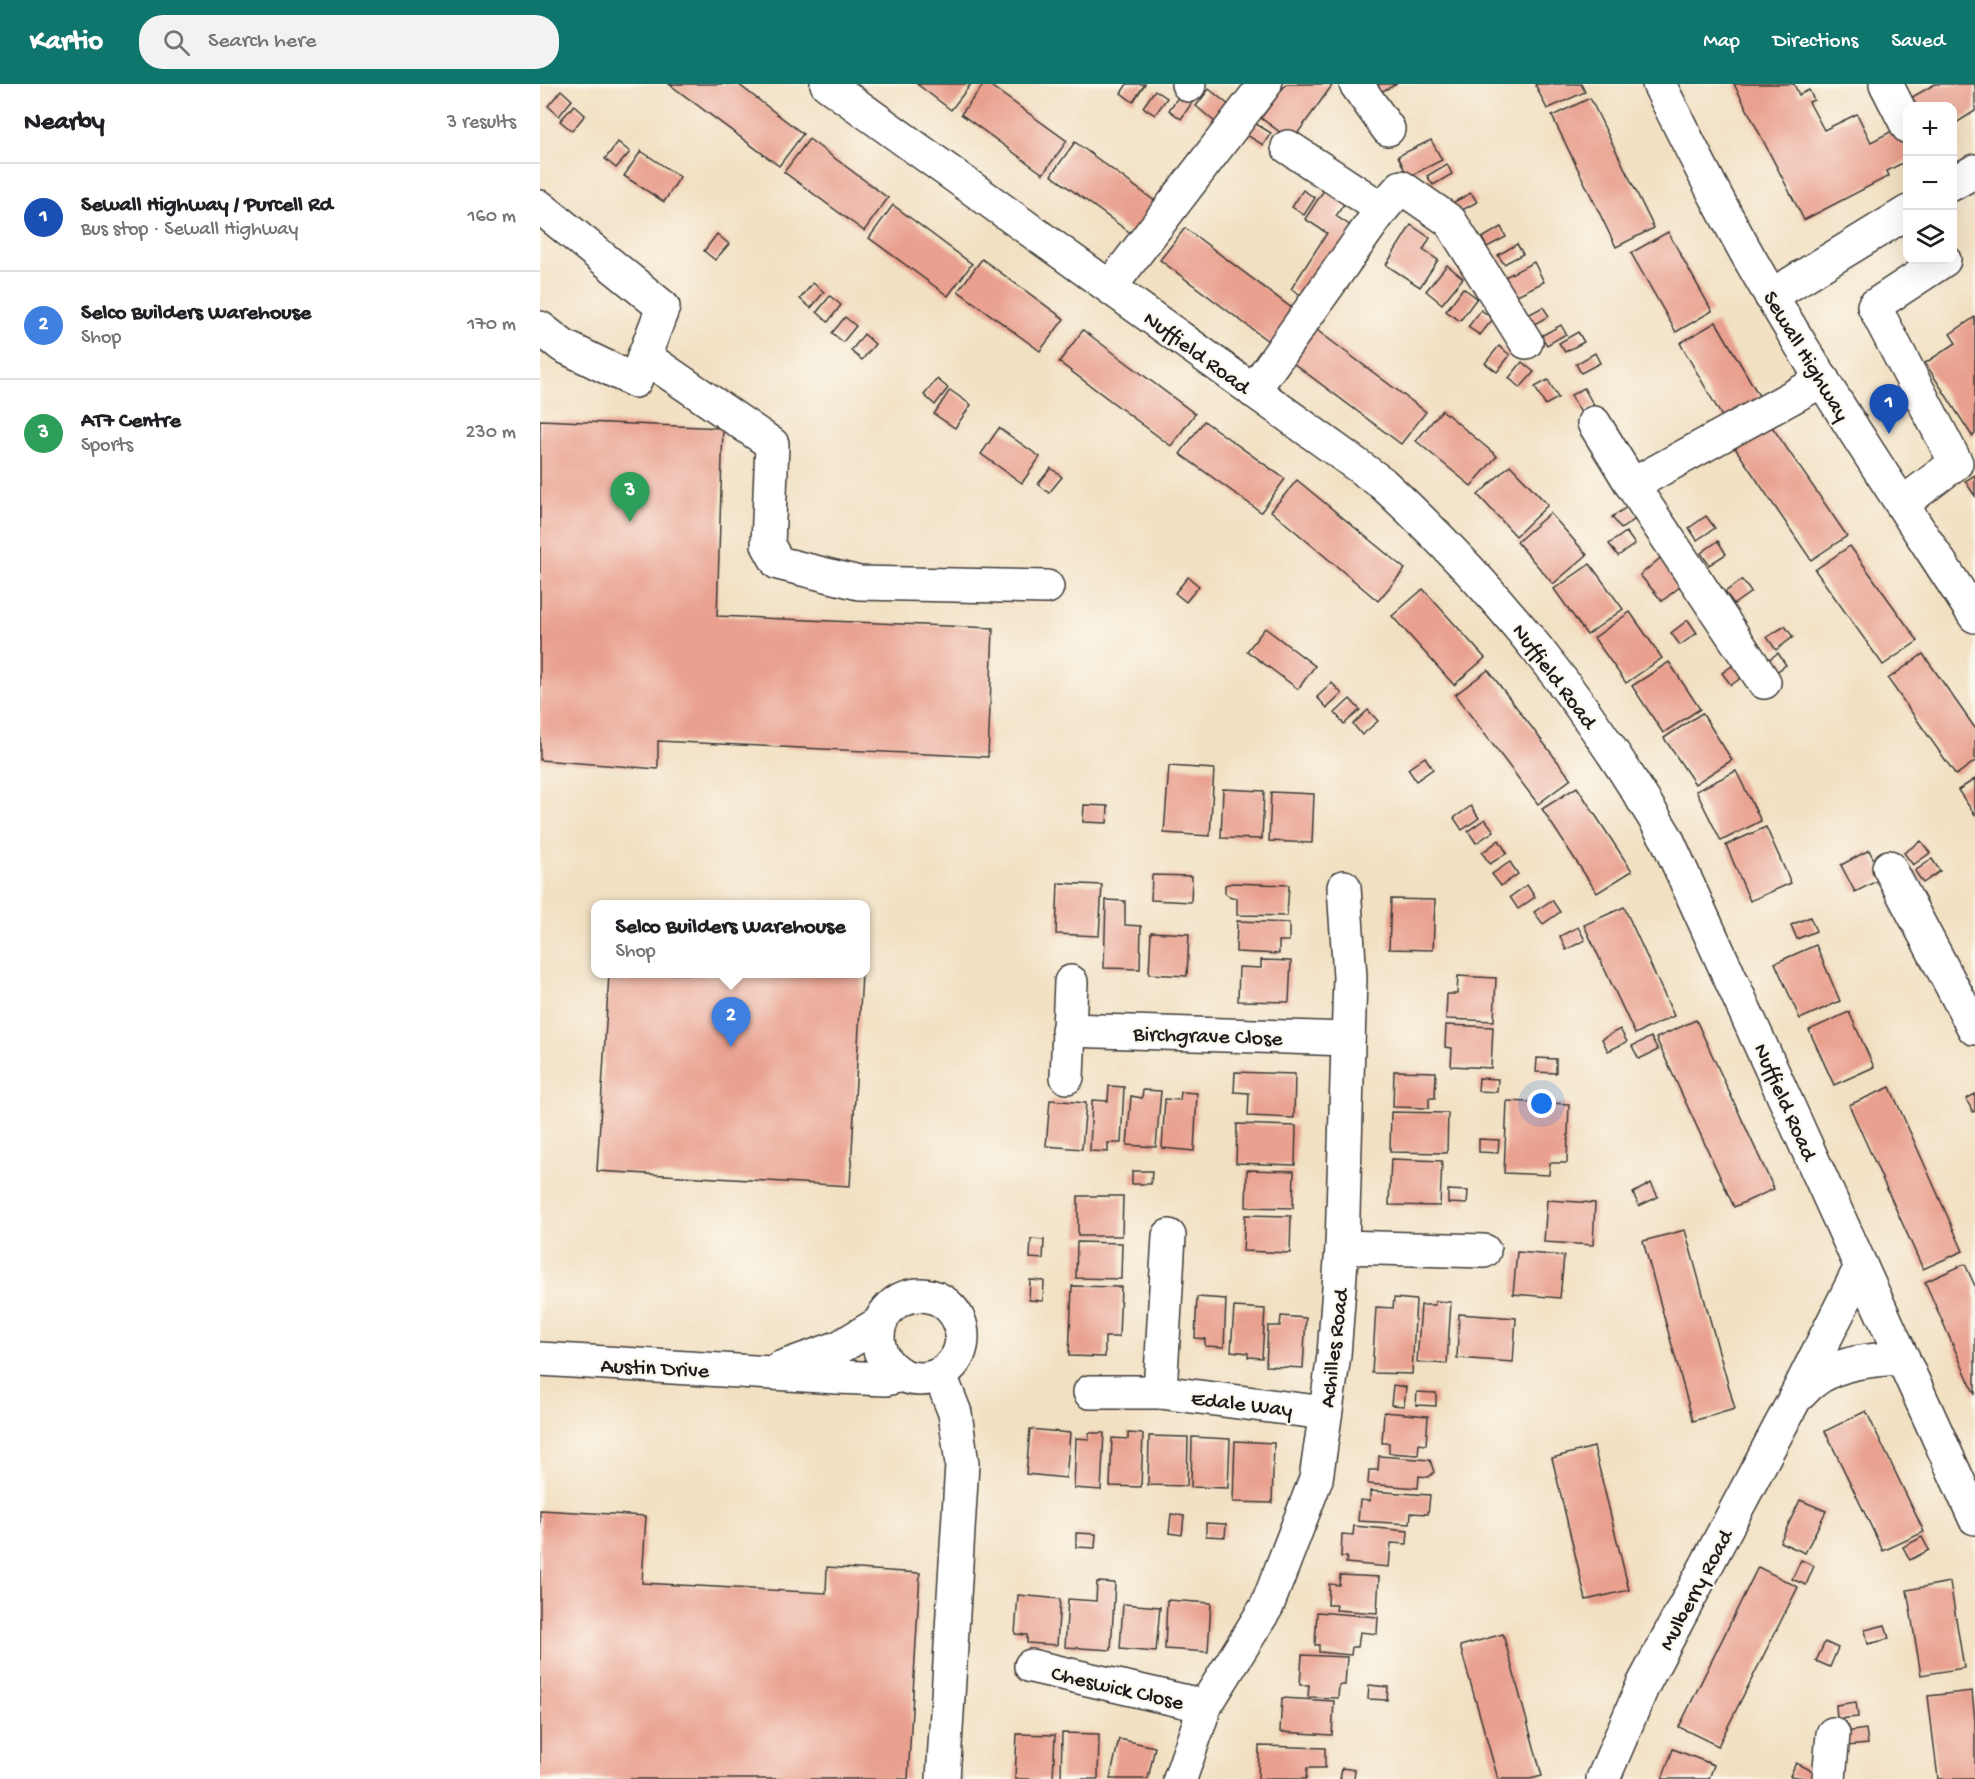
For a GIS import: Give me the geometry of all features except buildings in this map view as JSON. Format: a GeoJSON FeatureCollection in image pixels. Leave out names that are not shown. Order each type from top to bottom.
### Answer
{"type":"FeatureCollection","features":[{"type":"Feature","properties":{"kind":"street","name":"Nuffield Road"},"geometry":{"type":"LineString","coordinates":[[827,84],[1382,483],[1441,538],[1534,643],[1570,689],[1634,784],[1667,839],[1975,1518]]}},
{"type":"Feature","properties":{"kind":"street"},"geometry":{"type":"LineString","coordinates":[[1110,287],[1265,84]]}},
{"type":"Feature","properties":{"kind":"street"},"geometry":{"type":"LineString","coordinates":[[1356,84],[1388,129]]}},
{"type":"Feature","properties":{"kind":"street","name":"Sewall Highway"},"geometry":{"type":"LineString","coordinates":[[1659,84],[1771,296],[1975,615]]}},
{"type":"Feature","properties":{"kind":"street"},"geometry":{"type":"LineString","coordinates":[[1886,84],[1903,116]]}},
{"type":"Feature","properties":{"kind":"street"},"geometry":{"type":"LineString","coordinates":[[1288,147],[1382,209]]}},
{"type":"Feature","properties":{"kind":"street"},"geometry":{"type":"LineString","coordinates":[[1957,182],[1975,171]]}},
{"type":"Feature","properties":{"kind":"street"},"geometry":{"type":"LineString","coordinates":[[1253,391],[1382,209],[1401,187],[1450,221],[1526,342]]}},
{"type":"Feature","properties":{"kind":"street"},"geometry":{"type":"LineString","coordinates":[[540,207],[663,307],[635,381],[563,346],[540,328]]}},
{"type":"Feature","properties":{"kind":"street"},"geometry":{"type":"LineString","coordinates":[[1771,296],[1903,215]]}},
{"type":"Feature","properties":{"kind":"street"},"geometry":{"type":"LineString","coordinates":[[1902,504],[1956,463],[1874,306],[1937,264]]}},
{"type":"Feature","properties":{"kind":"street"},"geometry":{"type":"LineString","coordinates":[[644,356],[772,444],[768,544],[778,563],[859,583],[1047,587]]}},
{"type":"Feature","properties":{"kind":"street"},"geometry":{"type":"LineString","coordinates":[[1632,485],[1823,380]]}},
{"type":"Feature","properties":{"kind":"street"},"geometry":{"type":"LineString","coordinates":[[1594,423],[1632,485],[1764,682]]}},
{"type":"Feature","properties":{"kind":"street"},"geometry":{"type":"LineString","coordinates":[[1889,867],[1975,1029]]}},
{"type":"Feature","properties":{"kind":"street","name":"Achilles Road"},"geometry":{"type":"LineString","coordinates":[[1180,1779],[1205,1706],[1267,1606],[1316,1479],[1334,1355],[1342,1246],[1350,977],[1344,886]]}},
{"type":"Feature","properties":{"kind":"street"},"geometry":{"type":"LineString","coordinates":[[1067,1077],[1071,982]]}},
{"type":"Feature","properties":{"kind":"street","name":"Birchgrave Close"},"geometry":{"type":"LineString","coordinates":[[1068,1030],[1348,1039]]}},
{"type":"Feature","properties":{"kind":"street","name":"Edale Way"},"geometry":{"type":"LineString","coordinates":[[1160,1392],[1169,1236]]}},
{"type":"Feature","properties":{"kind":"street"},"geometry":{"type":"LineString","coordinates":[[1342,1246],[1484,1251]]}},
{"type":"Feature","properties":{"kind":"street","name":"Mulberry Road"},"geometry":{"type":"LineString","coordinates":[[1603,1779],[1643,1685],[1793,1402],[1861,1267]]}},
{"type":"Feature","properties":{"kind":"street"},"geometry":{"type":"LineString","coordinates":[[925,1295],[945,1302],[961,1322],[963,1341],[955,1362],[940,1375],[918,1380],[902,1375],[886,1363],[878,1338],[880,1323],[889,1308],[906,1297],[925,1295]]}},
{"type":"Feature","properties":{"kind":"street","name":"Austin Drive"},"geometry":{"type":"LineString","coordinates":[[770,1372],[840,1347],[880,1323]]}},
{"type":"Feature","properties":{"kind":"street","name":"Mulberry Road"},"geometry":{"type":"LineString","coordinates":[[1793,1402],[1807,1385],[1840,1366],[1872,1359],[1902,1358]]}},
{"type":"Feature","properties":{"kind":"street","name":"Austin Drive"},"geometry":{"type":"LineString","coordinates":[[540,1359],[886,1378],[902,1375]]}},
{"type":"Feature","properties":{"kind":"street"},"geometry":{"type":"LineString","coordinates":[[940,1375],[955,1413],[962,1464],[943,1779]]}},
{"type":"Feature","properties":{"kind":"street","name":"Edale Way"},"geometry":{"type":"LineString","coordinates":[[1090,1392],[1160,1392],[1325,1413]]}},
{"type":"Feature","properties":{"kind":"street","name":"Cheswick Close"},"geometry":{"type":"LineString","coordinates":[[1031,1666],[1205,1706]]}},
{"type":"Feature","properties":{"kind":"street"},"geometry":{"type":"LineString","coordinates":[[1829,1779],[1833,1734]]}},
{"type":"Feature","properties":{"kind":"place","name":"Sewall Highway / Purcell Rd"},"geometry":{"type":"Point","coordinates":[1889,434]}},
{"type":"Feature","properties":{"kind":"place","name":"AT7 Centre"},"geometry":{"type":"Point","coordinates":[630,522]}},
{"type":"Feature","properties":{"kind":"place","name":"Selco Builders Warehouse"},"geometry":{"type":"Point","coordinates":[731,1047]}}]}
